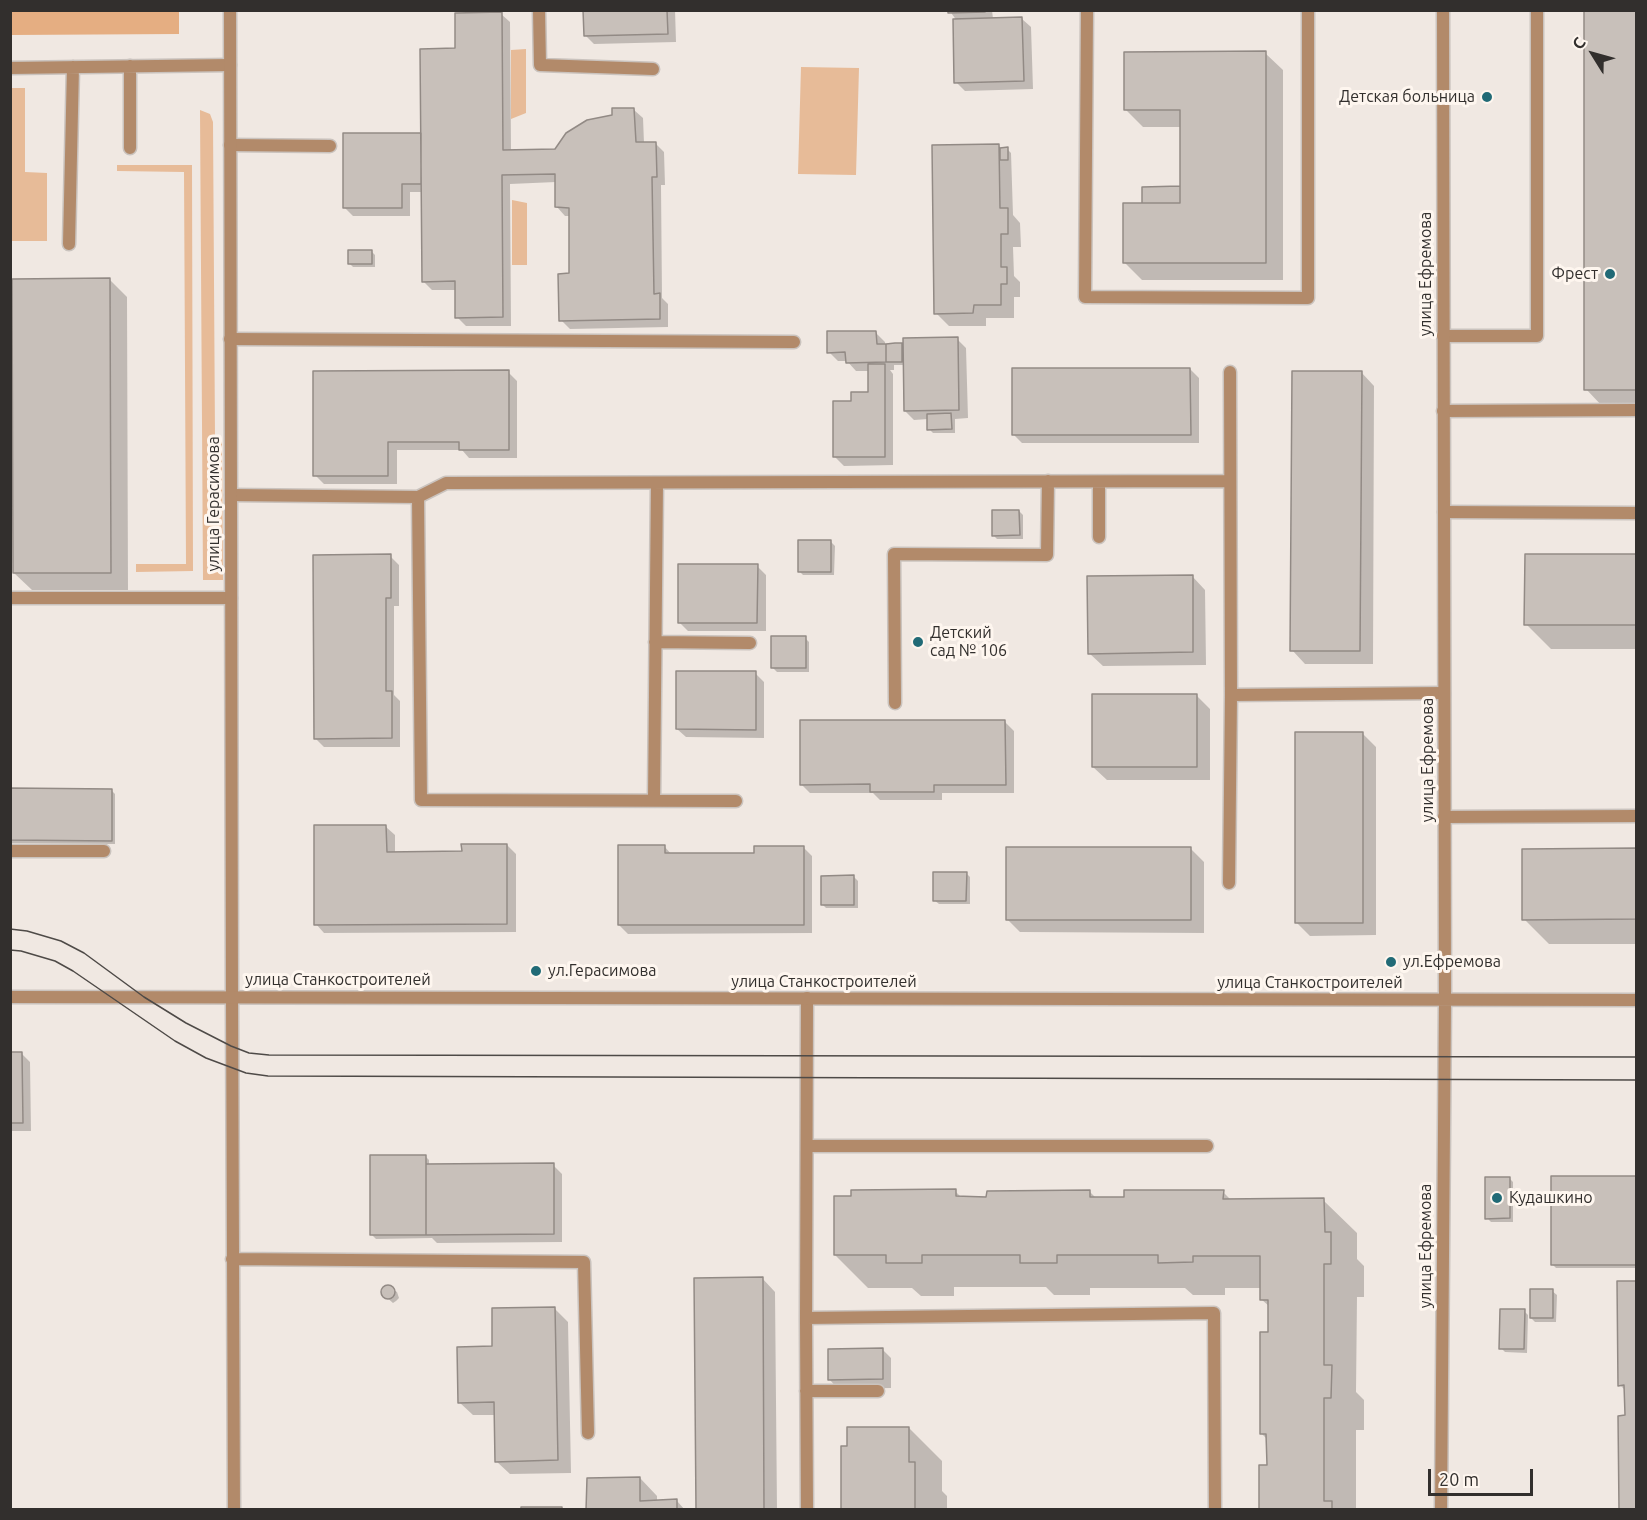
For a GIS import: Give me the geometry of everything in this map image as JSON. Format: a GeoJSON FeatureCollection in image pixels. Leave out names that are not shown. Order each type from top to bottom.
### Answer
{"type":"FeatureCollection","features":[{"type":"Feature","properties":{"kind":"street","name":"улица Герасимова"},"geometry":{"type":"LineString","coordinates":[[230,10],[234,1509]]}},
{"type":"Feature","properties":{"kind":"street"},"geometry":{"type":"LineString","coordinates":[[539,10],[540,65],[653,69]]}},
{"type":"Feature","properties":{"kind":"street"},"geometry":{"type":"LineString","coordinates":[[1087,10],[1085,297],[1308,298],[1308,10]]}},
{"type":"Feature","properties":{"kind":"street","name":"улица Ефремова"},"geometry":{"type":"LineString","coordinates":[[1441,1509],[1445,1001],[1443,10]]}},
{"type":"Feature","properties":{"kind":"street"},"geometry":{"type":"LineString","coordinates":[[1443,336],[1537,336],[1537,10]]}},
{"type":"Feature","properties":{"kind":"street"},"geometry":{"type":"LineString","coordinates":[[10,68],[230,65]]}},
{"type":"Feature","properties":{"kind":"street"},"geometry":{"type":"LineString","coordinates":[[130,66],[130,148]]}},
{"type":"Feature","properties":{"kind":"street"},"geometry":{"type":"LineString","coordinates":[[69,244],[73,67]]}},
{"type":"Feature","properties":{"kind":"street"},"geometry":{"type":"LineString","coordinates":[[230,145],[330,146]]}},
{"type":"Feature","properties":{"kind":"street"},"geometry":{"type":"LineString","coordinates":[[230,339],[794,342]]}},
{"type":"Feature","properties":{"kind":"street"},"geometry":{"type":"LineString","coordinates":[[1229,883],[1230,372]]}},
{"type":"Feature","properties":{"kind":"street"},"geometry":{"type":"LineString","coordinates":[[1443,411],[1636,410]]}},
{"type":"Feature","properties":{"kind":"street"},"geometry":{"type":"LineString","coordinates":[[231,495],[418,497],[446,483],[1230,481]]}},
{"type":"Feature","properties":{"kind":"street"},"geometry":{"type":"LineString","coordinates":[[895,703],[894,554],[1047,555],[1048,482]]}},
{"type":"Feature","properties":{"kind":"street"},"geometry":{"type":"LineString","coordinates":[[1099,482],[1100,537]]}},
{"type":"Feature","properties":{"kind":"street"},"geometry":{"type":"LineString","coordinates":[[654,800],[657,483]]}},
{"type":"Feature","properties":{"kind":"street"},"geometry":{"type":"LineString","coordinates":[[418,497],[421,800],[736,801]]}},
{"type":"Feature","properties":{"kind":"street"},"geometry":{"type":"LineString","coordinates":[[1444,512],[1636,513]]}},
{"type":"Feature","properties":{"kind":"street"},"geometry":{"type":"LineString","coordinates":[[10,598],[231,597]]}},
{"type":"Feature","properties":{"kind":"street"},"geometry":{"type":"LineString","coordinates":[[655,642],[750,643]]}},
{"type":"Feature","properties":{"kind":"street"},"geometry":{"type":"LineString","coordinates":[[1231,695],[1444,693]]}},
{"type":"Feature","properties":{"kind":"street"},"geometry":{"type":"LineString","coordinates":[[1444,817],[1636,816]]}},
{"type":"Feature","properties":{"kind":"street"},"geometry":{"type":"LineString","coordinates":[[10,851],[104,851]]}},
{"type":"Feature","properties":{"kind":"street","name":"улица Станкостроителей"},"geometry":{"type":"LineString","coordinates":[[10,997],[1636,1000]]}},
{"type":"Feature","properties":{"kind":"street"},"geometry":{"type":"LineString","coordinates":[[807,998],[807,1509]]}},
{"type":"Feature","properties":{"kind":"street"},"geometry":{"type":"LineString","coordinates":[[807,1146],[1207,1146]]}},
{"type":"Feature","properties":{"kind":"street"},"geometry":{"type":"LineString","coordinates":[[232,1259],[584,1262],[588,1433]]}},
{"type":"Feature","properties":{"kind":"street"},"geometry":{"type":"LineString","coordinates":[[806,1318],[1214,1312],[1215,1509]]}},
{"type":"Feature","properties":{"kind":"street"},"geometry":{"type":"LineString","coordinates":[[806,1391],[878,1391]]}},
{"type":"Feature","properties":{"kind":"shaded area"},"geometry":{"type":"Polygon","coordinates":[[[10,11],[179,11],[179,34],[11,35],[10,11]]]}},
{"type":"Feature","properties":{"kind":"shaded area"},"geometry":{"type":"Polygon","coordinates":[[[526,49],[526,113],[511,119],[511,50],[526,49]]]}},
{"type":"Feature","properties":{"kind":"shaded area"},"geometry":{"type":"Polygon","coordinates":[[[801,67],[859,68],[856,175],[798,174],[801,67]]]}},
{"type":"Feature","properties":{"kind":"shaded area"},"geometry":{"type":"Polygon","coordinates":[[[11,88],[25,88],[25,172],[47,173],[47,241],[11,241],[11,88]]]}},
{"type":"Feature","properties":{"kind":"shaded area"},"geometry":{"type":"Polygon","coordinates":[[[200,110],[210,114],[213,122],[215,439],[222,440],[223,580],[203,580],[200,110]]]}},
{"type":"Feature","properties":{"kind":"shaded area"},"geometry":{"type":"Polygon","coordinates":[[[117,165],[192,165],[193,571],[136,572],[136,564],[186,564],[184,172],[117,171],[117,165]]]}},
{"type":"Feature","properties":{"kind":"shaded area"},"geometry":{"type":"Polygon","coordinates":[[[512,200],[527,203],[527,265],[512,265],[512,200]]]}},
{"type":"Feature","properties":{"kind":"building"},"geometry":{"type":"Polygon","coordinates":[[[583,10],[667,10],[668,34],[584,36],[583,10]]]}},
{"type":"Feature","properties":{"kind":"building"},"geometry":{"type":"Polygon","coordinates":[[[948,10],[984,10],[985,12],[948,13],[948,10]]]}},
{"type":"Feature","properties":{"kind":"building","name":"Фрест"},"geometry":{"type":"Polygon","coordinates":[[[1584,10],[1636,10],[1636,390],[1584,390],[1584,10]]]}},
{"type":"Feature","properties":{"kind":"building"},"geometry":{"type":"Polygon","coordinates":[[[502,12],[503,150],[555,149],[566,133],[587,120],[612,115],[612,108],[634,108],[636,142],[656,142],[657,177],[652,177],[654,294],[660,293],[660,319],[559,321],[558,274],[569,273],[569,208],[555,207],[555,174],[502,175],[503,317],[455,318],[455,281],[422,282],[420,49],[455,48],[455,13],[502,12]]]}},
{"type":"Feature","properties":{"kind":"building"},"geometry":{"type":"Polygon","coordinates":[[[1022,17],[1024,81],[954,83],[953,19],[1022,17]]]}},
{"type":"Feature","properties":{"kind":"building"},"geometry":{"type":"Polygon","coordinates":[[[1266,51],[1266,263],[1123,263],[1123,203],[1180,203],[1180,110],[1124,110],[1124,52],[1266,51]]]}},
{"type":"Feature","properties":{"kind":"building"},"geometry":{"type":"Polygon","coordinates":[[[343,133],[421,133],[421,184],[402,184],[402,208],[343,208],[343,133]]]}},
{"type":"Feature","properties":{"kind":"building"},"geometry":{"type":"Polygon","coordinates":[[[999,144],[1000,208],[1008,208],[1008,234],[1001,234],[1001,267],[1007,267],[1007,284],[1001,284],[1001,305],[974,305],[973,313],[934,314],[932,145],[999,144]]]}},
{"type":"Feature","properties":{"kind":"building"},"geometry":{"type":"Polygon","coordinates":[[[1008,147],[1008,160],[1000,160],[1000,148],[1008,147]]]}},
{"type":"Feature","properties":{"kind":"building"},"geometry":{"type":"Polygon","coordinates":[[[1180,186],[1180,203],[1142,203],[1142,187],[1180,186]]]}},
{"type":"Feature","properties":{"kind":"building"},"geometry":{"type":"Polygon","coordinates":[[[348,250],[372,250],[372,264],[348,264],[348,250]]]}},
{"type":"Feature","properties":{"kind":"building"},"geometry":{"type":"Polygon","coordinates":[[[110,278],[111,573],[13,573],[12,279],[110,278]]]}},
{"type":"Feature","properties":{"kind":"building"},"geometry":{"type":"Polygon","coordinates":[[[827,331],[876,331],[877,344],[886,344],[886,362],[846,363],[845,352],[827,353],[827,331]]]}},
{"type":"Feature","properties":{"kind":"building"},"geometry":{"type":"Polygon","coordinates":[[[958,337],[959,410],[904,411],[903,338],[958,337]]]}},
{"type":"Feature","properties":{"kind":"building"},"geometry":{"type":"Polygon","coordinates":[[[902,343],[902,362],[886,362],[886,344],[902,343]]]}},
{"type":"Feature","properties":{"kind":"building"},"geometry":{"type":"Polygon","coordinates":[[[868,364],[885,364],[885,457],[833,457],[833,401],[851,401],[851,392],[868,392],[868,364]]]}},
{"type":"Feature","properties":{"kind":"building"},"geometry":{"type":"Polygon","coordinates":[[[1012,368],[1190,368],[1191,435],[1012,435],[1012,368]]]}},
{"type":"Feature","properties":{"kind":"building"},"geometry":{"type":"Polygon","coordinates":[[[509,370],[509,450],[459,450],[459,442],[388,442],[388,476],[313,476],[313,371],[509,370]]]}},
{"type":"Feature","properties":{"kind":"building"},"geometry":{"type":"Polygon","coordinates":[[[1292,371],[1362,371],[1360,651],[1290,651],[1292,371]]]}},
{"type":"Feature","properties":{"kind":"building"},"geometry":{"type":"Polygon","coordinates":[[[951,413],[952,429],[927,430],[927,414],[951,413]]]}},
{"type":"Feature","properties":{"kind":"building"},"geometry":{"type":"Polygon","coordinates":[[[992,510],[1019,510],[1020,535],[992,536],[992,510]]]}},
{"type":"Feature","properties":{"kind":"building"},"geometry":{"type":"Polygon","coordinates":[[[798,540],[831,540],[831,572],[798,572],[798,540]]]}},
{"type":"Feature","properties":{"kind":"building"},"geometry":{"type":"Polygon","coordinates":[[[391,554],[391,598],[386,598],[386,691],[392,691],[392,738],[314,739],[313,555],[391,554]]]}},
{"type":"Feature","properties":{"kind":"building"},"geometry":{"type":"Polygon","coordinates":[[[1525,554],[1636,554],[1636,625],[1524,625],[1525,554]]]}},
{"type":"Feature","properties":{"kind":"building"},"geometry":{"type":"Polygon","coordinates":[[[678,564],[758,564],[757,623],[678,623],[678,564]]]}},
{"type":"Feature","properties":{"kind":"building"},"geometry":{"type":"Polygon","coordinates":[[[1193,575],[1193,652],[1088,654],[1087,576],[1193,575]]]}},
{"type":"Feature","properties":{"kind":"building"},"geometry":{"type":"Polygon","coordinates":[[[771,636],[806,636],[806,668],[771,668],[771,636]]]}},
{"type":"Feature","properties":{"kind":"building"},"geometry":{"type":"Polygon","coordinates":[[[676,671],[756,671],[756,730],[676,729],[676,671]]]}},
{"type":"Feature","properties":{"kind":"building"},"geometry":{"type":"Polygon","coordinates":[[[1092,694],[1197,694],[1197,767],[1092,767],[1092,694]]]}},
{"type":"Feature","properties":{"kind":"building"},"geometry":{"type":"Polygon","coordinates":[[[800,720],[1005,720],[1006,785],[934,785],[934,792],[870,792],[870,784],[800,785],[800,720]]]}},
{"type":"Feature","properties":{"kind":"building"},"geometry":{"type":"Polygon","coordinates":[[[1295,732],[1363,732],[1363,923],[1295,923],[1295,732]]]}},
{"type":"Feature","properties":{"kind":"building"},"geometry":{"type":"Polygon","coordinates":[[[10,788],[112,789],[112,841],[10,840],[10,788]]]}},
{"type":"Feature","properties":{"kind":"building"},"geometry":{"type":"Polygon","coordinates":[[[314,825],[386,825],[387,852],[462,851],[461,844],[507,844],[507,924],[314,925],[314,825]]]}},
{"type":"Feature","properties":{"kind":"building"},"geometry":{"type":"Polygon","coordinates":[[[618,845],[665,845],[665,853],[754,853],[754,846],[804,846],[804,925],[618,925],[618,845]]]}},
{"type":"Feature","properties":{"kind":"building"},"geometry":{"type":"Polygon","coordinates":[[[1006,847],[1191,847],[1191,920],[1006,920],[1006,847]]]}},
{"type":"Feature","properties":{"kind":"building"},"geometry":{"type":"Polygon","coordinates":[[[1636,848],[1636,919],[1522,920],[1522,849],[1636,848]]]}},
{"type":"Feature","properties":{"kind":"building"},"geometry":{"type":"Polygon","coordinates":[[[933,872],[967,872],[966,901],[933,901],[933,872]]]}},
{"type":"Feature","properties":{"kind":"building"},"geometry":{"type":"Polygon","coordinates":[[[854,875],[854,905],[821,905],[821,876],[854,875]]]}},
{"type":"Feature","properties":{"kind":"building"},"geometry":{"type":"Polygon","coordinates":[[[10,1052],[22,1052],[23,1123],[10,1123],[10,1052]]]}},
{"type":"Feature","properties":{"kind":"building"},"geometry":{"type":"Polygon","coordinates":[[[370,1155],[426,1155],[426,1235],[370,1235],[370,1155]]]}},
{"type":"Feature","properties":{"kind":"building"},"geometry":{"type":"Polygon","coordinates":[[[554,1163],[554,1234],[426,1235],[426,1164],[554,1163]]]}},
{"type":"Feature","properties":{"kind":"building"},"geometry":{"type":"Polygon","coordinates":[[[1551,1176],[1636,1176],[1636,1265],[1551,1265],[1551,1176]]]}},
{"type":"Feature","properties":{"kind":"building","name":"Кудашкино"},"geometry":{"type":"Polygon","coordinates":[[[1485,1177],[1510,1177],[1510,1218],[1485,1219],[1485,1177]]]}},
{"type":"Feature","properties":{"kind":"building"},"geometry":{"type":"Polygon","coordinates":[[[956,1189],[956,1196],[986,1197],[987,1191],[1090,1190],[1090,1197],[1124,1197],[1124,1190],[1224,1190],[1223,1199],[1324,1198],[1325,1232],[1331,1232],[1331,1264],[1324,1264],[1324,1365],[1332,1365],[1331,1398],[1324,1398],[1324,1501],[1332,1501],[1332,1510],[1259,1510],[1259,1465],[1267,1465],[1266,1434],[1260,1434],[1260,1332],[1268,1332],[1268,1300],[1260,1300],[1260,1256],[1193,1256],[1193,1262],[1158,1263],[1158,1255],[1057,1255],[1057,1263],[1020,1263],[1020,1255],[922,1255],[922,1263],[886,1263],[886,1255],[834,1255],[834,1196],[851,1196],[851,1190],[956,1189]]]}},
{"type":"Feature","properties":{"kind":"building"},"geometry":{"type":"Polygon","coordinates":[[[763,1277],[764,1509],[696,1510],[694,1278],[763,1277]]]}},
{"type":"Feature","properties":{"kind":"building"},"geometry":{"type":"Polygon","coordinates":[[[1617,1281],[1636,1281],[1636,1510],[1619,1510],[1618,1416],[1625,1415],[1624,1385],[1618,1386],[1617,1281]]]}},
{"type":"Feature","properties":{"kind":"building"},"geometry":{"type":"Polygon","coordinates":[[[385,1285],[391,1285],[395,1292],[391,1299],[385,1299],[381,1295],[381,1289],[385,1285]]]}},
{"type":"Feature","properties":{"kind":"building"},"geometry":{"type":"Polygon","coordinates":[[[1530,1289],[1553,1289],[1553,1318],[1530,1318],[1530,1289]]]}},
{"type":"Feature","properties":{"kind":"building"},"geometry":{"type":"Polygon","coordinates":[[[555,1307],[558,1460],[495,1462],[494,1402],[458,1403],[457,1347],[492,1346],[492,1308],[555,1307]]]}},
{"type":"Feature","properties":{"kind":"building"},"geometry":{"type":"Polygon","coordinates":[[[1500,1309],[1525,1309],[1524,1349],[1499,1349],[1500,1309]]]}},
{"type":"Feature","properties":{"kind":"building"},"geometry":{"type":"Polygon","coordinates":[[[883,1348],[883,1379],[828,1380],[828,1349],[883,1348]]]}},
{"type":"Feature","properties":{"kind":"building"},"geometry":{"type":"Polygon","coordinates":[[[847,1427],[909,1427],[909,1462],[915,1462],[915,1510],[841,1510],[841,1446],[847,1446],[847,1427]]]}},
{"type":"Feature","properties":{"kind":"building"},"geometry":{"type":"Polygon","coordinates":[[[640,1477],[640,1501],[677,1499],[677,1510],[586,1510],[587,1478],[640,1477]]]}},
{"type":"Feature","properties":{"kind":"building"},"geometry":{"type":"Polygon","coordinates":[[[521,1507],[562,1507],[562,1510],[521,1510],[521,1507]]]}},
{"type":"Feature","properties":{"kind":"tram line"},"geometry":{"type":"LineString","coordinates":[[10,929],[27,931],[61,941],[84,953],[144,997],[186,1023],[249,1053],[269,1055],[1636,1057]]}},
{"type":"Feature","properties":{"kind":"tram line"},"geometry":{"type":"LineString","coordinates":[[10,950],[55,961],[175,1041],[206,1058],[246,1073],[268,1076],[1636,1080]]}},
{"type":"Feature","properties":{"kind":"place","name":"Детская больница"},"geometry":{"type":"Point","coordinates":[1487,97]}},
{"type":"Feature","properties":{"kind":"place","name":"Фрест"},"geometry":{"type":"Point","coordinates":[1610,274]}},
{"type":"Feature","properties":{"kind":"place","name":"Детский сад № 106"},"geometry":{"type":"Point","coordinates":[918,642]}},
{"type":"Feature","properties":{"kind":"place","name":"ул.Ефремова"},"geometry":{"type":"Point","coordinates":[1391,962]}},
{"type":"Feature","properties":{"kind":"place","name":"ул.Герасимова"},"geometry":{"type":"Point","coordinates":[536,971]}},
{"type":"Feature","properties":{"kind":"place","name":"Кудашкино"},"geometry":{"type":"Point","coordinates":[1497,1198]}}]}
